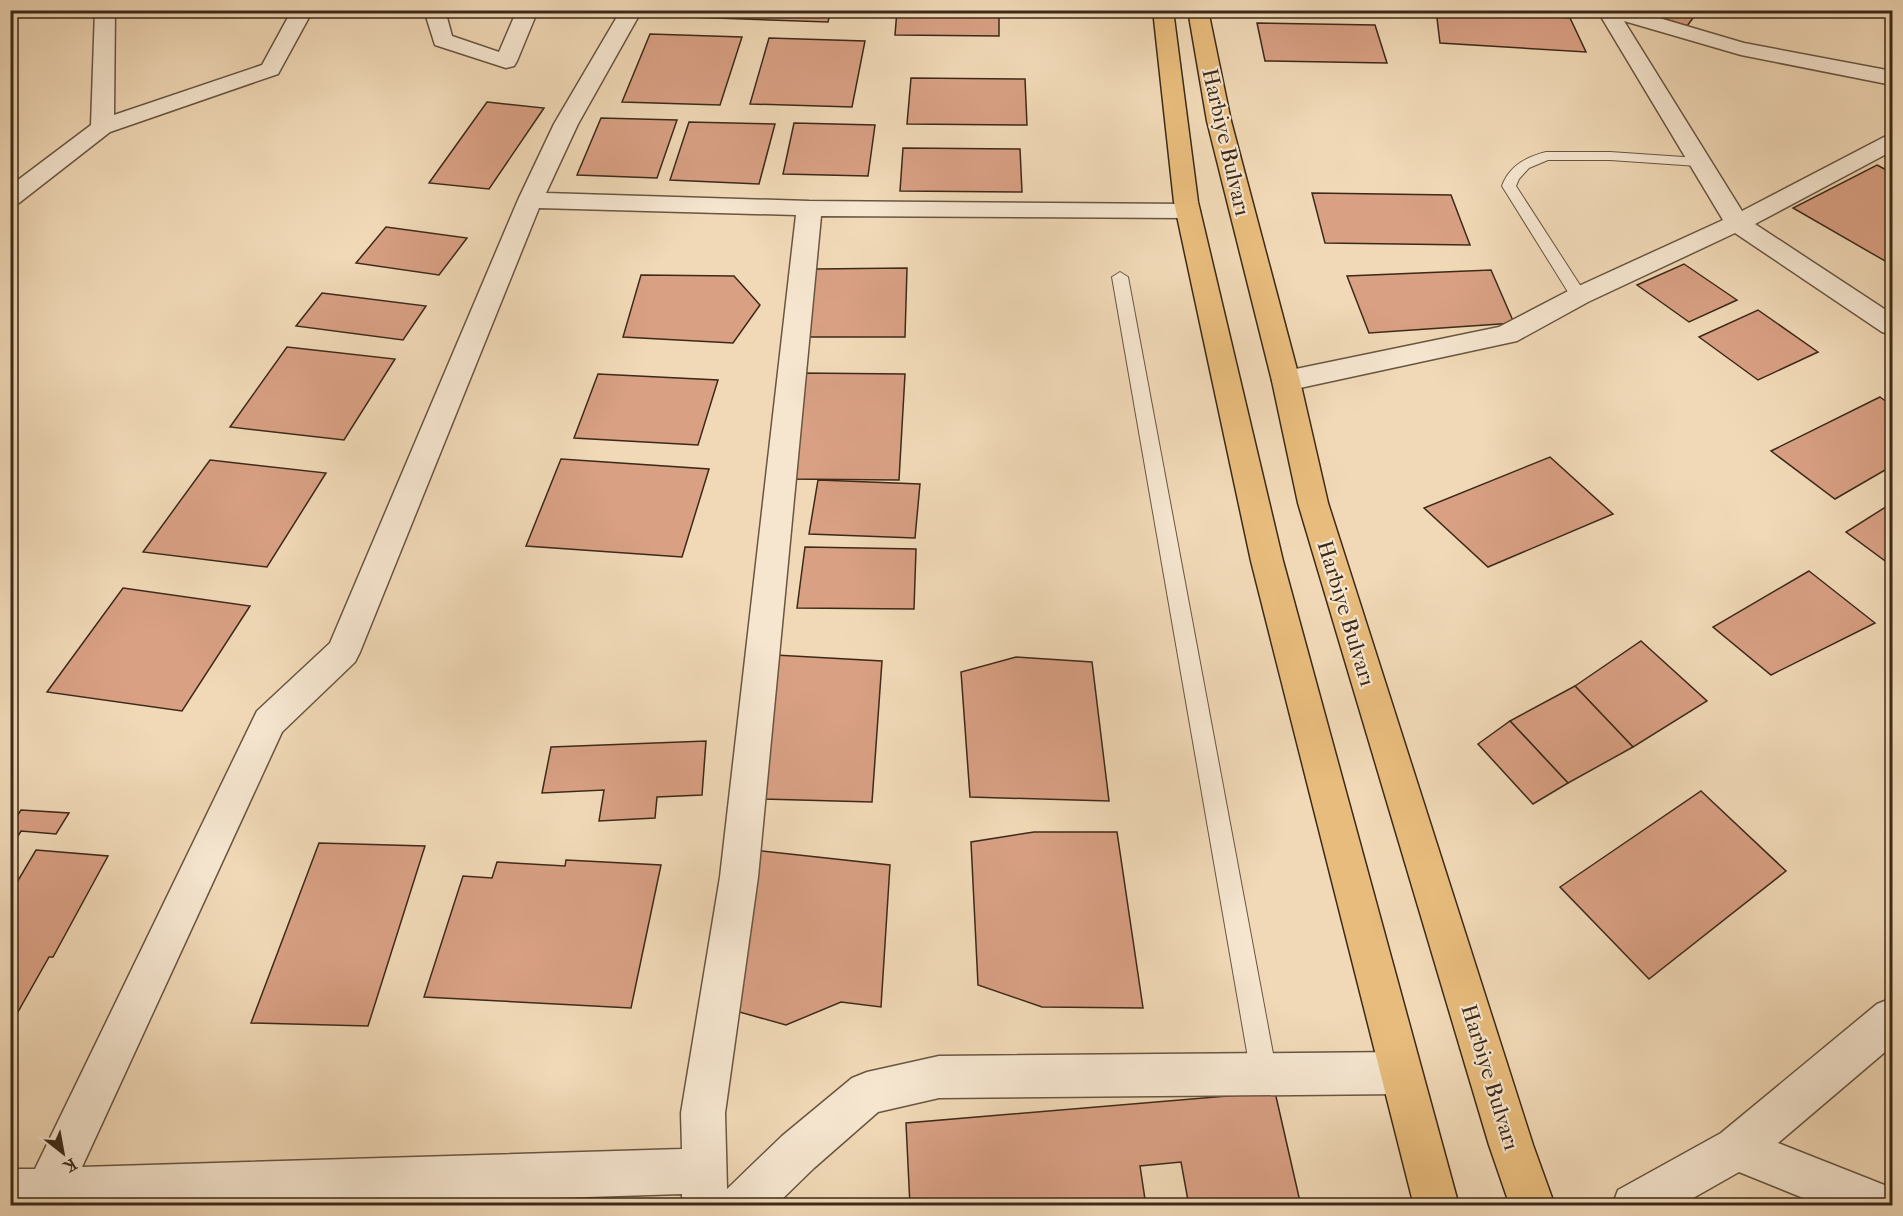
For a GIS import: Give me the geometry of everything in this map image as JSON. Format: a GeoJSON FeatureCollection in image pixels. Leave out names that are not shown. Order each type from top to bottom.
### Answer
{"type":"FeatureCollection","features":[{"type":"Feature","properties":{"kind":"main road","name":"Harbiye Bulvarı"},"geometry":{"type":"LineString","coordinates":[[1163,10],[1188,212],[1267,561],[1437,1206]]}},
{"type":"Feature","properties":{"kind":"main road","name":"Harbiye Bulvarı"},"geometry":{"type":"LineString","coordinates":[[1198,10],[1219,122],[1286,381],[1313,503],[1507,1133],[1533,1206]]}},
{"type":"Feature","properties":{"kind":"street"},"geometry":{"type":"LineString","coordinates":[[102,127],[105,10]]}},
{"type":"Feature","properties":{"kind":"street"},"geometry":{"type":"LineString","coordinates":[[10,198],[102,127],[270,69],[303,10]]}},
{"type":"Feature","properties":{"kind":"street"},"geometry":{"type":"LineString","coordinates":[[434,10],[443,39],[506,61],[528,10]]}},
{"type":"Feature","properties":{"kind":"street"},"geometry":{"type":"LineString","coordinates":[[632,10],[566,124],[530,200],[343,652],[269,722],[32,1196],[705,1188],[703,1113],[738,877],[809,208]]}},
{"type":"Feature","properties":{"kind":"street"},"geometry":{"type":"LineString","coordinates":[[1607,10],[1741,49],[1893,78]]}},
{"type":"Feature","properties":{"kind":"street"},"geometry":{"type":"LineString","coordinates":[[1607,10],[1737,223],[1893,326]]}},
{"type":"Feature","properties":{"kind":"street"},"geometry":{"type":"LineString","coordinates":[[1286,381],[1507,335],[1579,296],[1737,223],[1893,142]]}},
{"type":"Feature","properties":{"kind":"street"},"geometry":{"type":"LineString","coordinates":[[530,200],[809,208],[1188,212]]}},
{"type":"Feature","properties":{"kind":"street"},"geometry":{"type":"LineString","coordinates":[[1634,1206],[1737,1149],[1893,1018]]}},
{"type":"Feature","properties":{"kind":"street"},"geometry":{"type":"LineString","coordinates":[[742,1206],[798,1152],[867,1093],[939,1077],[1401,1073]]}},
{"type":"Feature","properties":{"kind":"street"},"geometry":{"type":"LineString","coordinates":[[1737,1149],[1881,1206]]}},
{"type":"Feature","properties":{"kind":"lane"},"geometry":{"type":"LineString","coordinates":[[1579,296],[1509,186],[1517,171],[1524,165],[1546,156],[1610,156],[1698,162]]}},
{"type":"Feature","properties":{"kind":"lane"},"geometry":{"type":"LineString","coordinates":[[1120,277],[1264,1075]]}},
{"type":"Feature","properties":{"kind":"building"},"geometry":{"type":"Polygon","coordinates":[[[663,10],[831,10],[828,22],[660,16],[663,10]]]}},
{"type":"Feature","properties":{"kind":"building"},"geometry":{"type":"Polygon","coordinates":[[[897,10],[999,10],[999,36],[895,35],[897,10]]]}},
{"type":"Feature","properties":{"kind":"building"},"geometry":{"type":"Polygon","coordinates":[[[1436,10],[1537,10],[1539,15],[1570,18],[1586,52],[1440,43],[1436,10]]]}},
{"type":"Feature","properties":{"kind":"building"},"geometry":{"type":"Polygon","coordinates":[[[1637,10],[1699,10],[1687,26],[1637,10]]]}},
{"type":"Feature","properties":{"kind":"building"},"geometry":{"type":"Polygon","coordinates":[[[1257,23],[1375,25],[1387,63],[1265,61],[1257,23]]]}},
{"type":"Feature","properties":{"kind":"building"},"geometry":{"type":"Polygon","coordinates":[[[650,34],[742,37],[720,105],[622,102],[650,34]]]}},
{"type":"Feature","properties":{"kind":"building"},"geometry":{"type":"Polygon","coordinates":[[[769,38],[865,41],[852,107],[750,104],[769,38]]]}},
{"type":"Feature","properties":{"kind":"building"},"geometry":{"type":"Polygon","coordinates":[[[911,78],[1025,79],[1027,125],[907,124],[911,78]]]}},
{"type":"Feature","properties":{"kind":"building"},"geometry":{"type":"Polygon","coordinates":[[[487,102],[544,108],[489,189],[429,183],[487,102]]]}},
{"type":"Feature","properties":{"kind":"building"},"geometry":{"type":"Polygon","coordinates":[[[601,118],[677,120],[657,178],[577,175],[601,118]]]}},
{"type":"Feature","properties":{"kind":"building"},"geometry":{"type":"Polygon","coordinates":[[[689,122],[775,124],[759,184],[670,180],[689,122]]]}},
{"type":"Feature","properties":{"kind":"building"},"geometry":{"type":"Polygon","coordinates":[[[794,123],[875,125],[868,176],[783,174],[794,123]]]}},
{"type":"Feature","properties":{"kind":"building"},"geometry":{"type":"Polygon","coordinates":[[[903,148],[1020,149],[1022,192],[900,191],[903,148]]]}},
{"type":"Feature","properties":{"kind":"building"},"geometry":{"type":"Polygon","coordinates":[[[1877,165],[1892,173],[1892,265],[1793,208],[1877,165]]]}},
{"type":"Feature","properties":{"kind":"building"},"geometry":{"type":"Polygon","coordinates":[[[1312,193],[1451,195],[1470,245],[1325,243],[1312,193]]]}},
{"type":"Feature","properties":{"kind":"building"},"geometry":{"type":"Polygon","coordinates":[[[386,227],[467,238],[439,275],[356,263],[386,227]]]}},
{"type":"Feature","properties":{"kind":"building"},"geometry":{"type":"Polygon","coordinates":[[[1684,264],[1737,300],[1689,322],[1637,285],[1684,264]]]}},
{"type":"Feature","properties":{"kind":"building"},"geometry":{"type":"Polygon","coordinates":[[[907,268],[905,337],[807,337],[815,269],[907,268]]]}},
{"type":"Feature","properties":{"kind":"building"},"geometry":{"type":"Polygon","coordinates":[[[1491,270],[1514,323],[1369,333],[1347,276],[1491,270]]]}},
{"type":"Feature","properties":{"kind":"building"},"geometry":{"type":"Polygon","coordinates":[[[641,275],[734,276],[760,305],[733,343],[623,337],[641,275]]]}},
{"type":"Feature","properties":{"kind":"building"},"geometry":{"type":"Polygon","coordinates":[[[322,293],[426,306],[403,340],[296,326],[322,293]]]}},
{"type":"Feature","properties":{"kind":"building"},"geometry":{"type":"Polygon","coordinates":[[[1758,310],[1818,352],[1758,380],[1699,337],[1758,310]]]}},
{"type":"Feature","properties":{"kind":"building"},"geometry":{"type":"Polygon","coordinates":[[[287,347],[395,359],[344,440],[230,427],[287,347]]]}},
{"type":"Feature","properties":{"kind":"building"},"geometry":{"type":"Polygon","coordinates":[[[799,373],[905,374],[899,480],[786,479],[799,373]]]}},
{"type":"Feature","properties":{"kind":"building"},"geometry":{"type":"Polygon","coordinates":[[[598,374],[718,380],[698,445],[574,438],[598,374]]]}},
{"type":"Feature","properties":{"kind":"building"},"geometry":{"type":"Polygon","coordinates":[[[1880,397],[1892,406],[1892,466],[1835,499],[1771,451],[1880,397]]]}},
{"type":"Feature","properties":{"kind":"building"},"geometry":{"type":"Polygon","coordinates":[[[1550,457],[1613,514],[1488,567],[1424,508],[1550,457]]]}},
{"type":"Feature","properties":{"kind":"building"},"geometry":{"type":"Polygon","coordinates":[[[561,459],[709,469],[682,557],[526,546],[561,459]]]}},
{"type":"Feature","properties":{"kind":"building"},"geometry":{"type":"Polygon","coordinates":[[[210,460],[326,473],[267,567],[143,552],[210,460]]]}},
{"type":"Feature","properties":{"kind":"building"},"geometry":{"type":"Polygon","coordinates":[[[818,480],[920,484],[915,538],[809,534],[818,480]]]}},
{"type":"Feature","properties":{"kind":"building"},"geometry":{"type":"Polygon","coordinates":[[[1892,503],[1892,566],[1846,532],[1892,503]]]}},
{"type":"Feature","properties":{"kind":"building"},"geometry":{"type":"Polygon","coordinates":[[[805,547],[916,549],[914,609],[797,608],[805,547]]]}},
{"type":"Feature","properties":{"kind":"building"},"geometry":{"type":"Polygon","coordinates":[[[1809,571],[1875,623],[1771,675],[1713,627],[1809,571]]]}},
{"type":"Feature","properties":{"kind":"building"},"geometry":{"type":"Polygon","coordinates":[[[123,588],[250,606],[182,711],[47,692],[123,588]]]}},
{"type":"Feature","properties":{"kind":"building"},"geometry":{"type":"Polygon","coordinates":[[[1641,641],[1707,701],[1633,747],[1575,686],[1641,641]]]}},
{"type":"Feature","properties":{"kind":"building"},"geometry":{"type":"Polygon","coordinates":[[[775,655],[882,661],[872,802],[763,799],[775,655]]]}},
{"type":"Feature","properties":{"kind":"building"},"geometry":{"type":"Polygon","coordinates":[[[1016,657],[1092,662],[1109,801],[970,797],[961,672],[1016,657]]]}},
{"type":"Feature","properties":{"kind":"building"},"geometry":{"type":"Polygon","coordinates":[[[1575,686],[1633,747],[1568,783],[1510,721],[1575,686]]]}},
{"type":"Feature","properties":{"kind":"building"},"geometry":{"type":"Polygon","coordinates":[[[1510,721],[1568,783],[1533,804],[1478,744],[1510,721]]]}},
{"type":"Feature","properties":{"kind":"building"},"geometry":{"type":"Polygon","coordinates":[[[706,741],[702,795],[657,797],[655,818],[599,821],[604,790],[542,793],[551,747],[706,741]]]}},
{"type":"Feature","properties":{"kind":"building"},"geometry":{"type":"Polygon","coordinates":[[[1701,791],[1786,871],[1649,979],[1560,887],[1701,791]]]}},
{"type":"Feature","properties":{"kind":"building"},"geometry":{"type":"Polygon","coordinates":[[[21,810],[69,813],[56,834],[21,831],[10,849],[10,822],[13,822],[21,810]]]}},
{"type":"Feature","properties":{"kind":"building"},"geometry":{"type":"Polygon","coordinates":[[[1034,832],[1117,832],[1143,1008],[1042,1007],[978,985],[971,842],[1034,832]]]}},
{"type":"Feature","properties":{"kind":"building"},"geometry":{"type":"Polygon","coordinates":[[[319,843],[425,846],[368,1026],[251,1023],[319,843]]]}},
{"type":"Feature","properties":{"kind":"building"},"geometry":{"type":"Polygon","coordinates":[[[36,850],[108,856],[53,957],[49,957],[10,1026],[10,894],[36,850]]]}},
{"type":"Feature","properties":{"kind":"building"},"geometry":{"type":"Polygon","coordinates":[[[752,850],[890,865],[881,1007],[841,1002],[786,1025],[725,1008],[752,850]]]}},
{"type":"Feature","properties":{"kind":"building"},"geometry":{"type":"Polygon","coordinates":[[[566,860],[661,865],[631,1008],[424,997],[463,876],[492,878],[497,862],[565,866],[566,860]]]}},
{"type":"Feature","properties":{"kind":"building"},"geometry":{"type":"Polygon","coordinates":[[[1275,1092],[1301,1206],[1189,1206],[1181,1162],[1140,1166],[1146,1206],[910,1206],[906,1123],[1275,1092]]]}}]}
